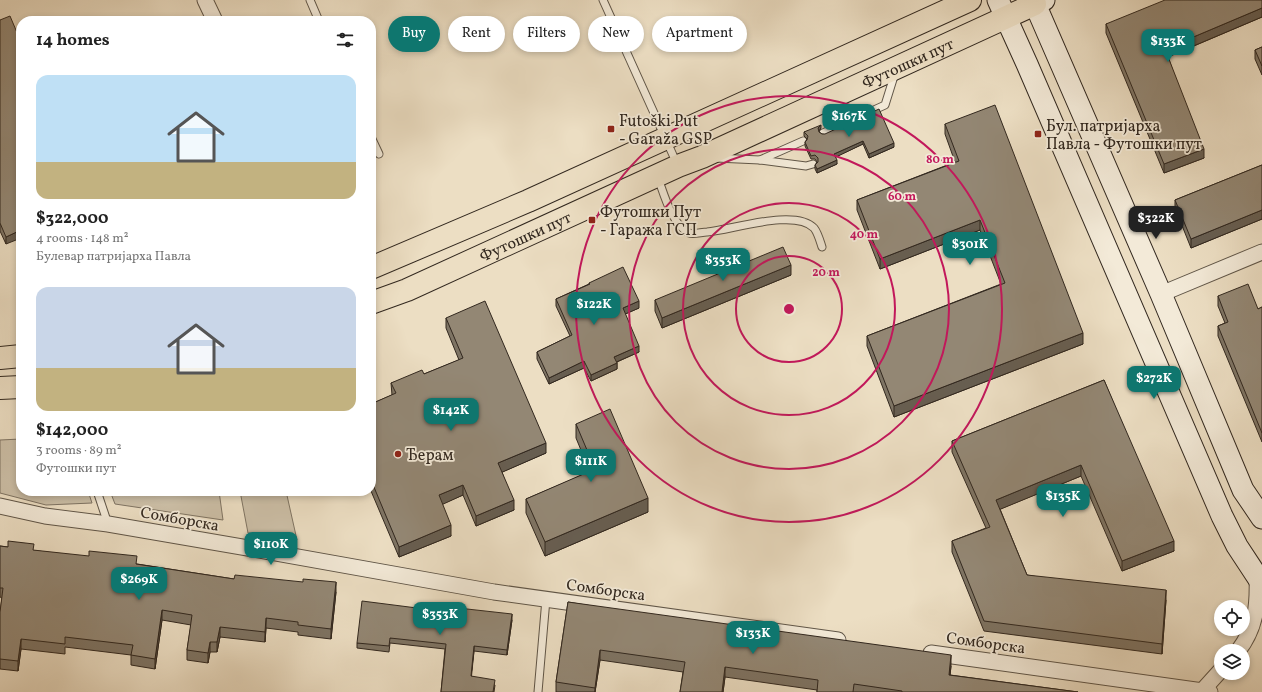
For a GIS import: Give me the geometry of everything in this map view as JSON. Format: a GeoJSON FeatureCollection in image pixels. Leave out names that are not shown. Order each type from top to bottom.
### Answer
{"type":"FeatureCollection","features":[{"type":"Feature","properties":{"kind":"main road","name":"Футошки пут"},"geometry":{"type":"LineString","coordinates":[[376,266],[528,201],[970,0]]}},
{"type":"Feature","properties":{"kind":"main road","name":"Футошки пут"},"geometry":{"type":"LineString","coordinates":[[376,301],[407,290],[678,166],[702,157],[896,67],[1002,9],[1038,1]]}},
{"type":"Feature","properties":{"kind":"main road"},"geometry":{"type":"LineString","coordinates":[[1038,1],[1243,490],[1262,518]]}},
{"type":"Feature","properties":{"kind":"main road"},"geometry":{"type":"LineString","coordinates":[[1002,9],[1222,516],[1237,546],[1259,581]]}},
{"type":"Feature","properties":{"kind":"main road"},"geometry":{"type":"LineString","coordinates":[[0,388],[16,387]]}},
{"type":"Feature","properties":{"kind":"street"},"geometry":{"type":"LineString","coordinates":[[205,0],[213,16]]}},
{"type":"Feature","properties":{"kind":"street"},"geometry":{"type":"LineString","coordinates":[[1161,294],[1262,252]]}},
{"type":"Feature","properties":{"kind":"street"},"geometry":{"type":"LineString","coordinates":[[376,258],[398,257]]}},
{"type":"Feature","properties":{"kind":"street","name":"Сомборска"},"geometry":{"type":"LineString","coordinates":[[0,506],[45,516],[108,524],[494,592],[849,641]]}},
{"type":"Feature","properties":{"kind":"street"},"geometry":{"type":"LineString","coordinates":[[1243,644],[1248,636],[1257,609],[1259,581]]}},
{"type":"Feature","properties":{"kind":"street","name":"Сомборска"},"geometry":{"type":"LineString","coordinates":[[916,651],[1206,691]]}},
{"type":"Feature","properties":{"kind":"street"},"geometry":{"type":"LineString","coordinates":[[1206,691],[1214,680]]}},
{"type":"Feature","properties":{"kind":"lane"},"geometry":{"type":"LineString","coordinates":[[310,0],[317,16]]}},
{"type":"Feature","properties":{"kind":"lane"},"geometry":{"type":"LineString","coordinates":[[603,0],[678,166]]}},
{"type":"Feature","properties":{"kind":"lane"},"geometry":{"type":"LineString","coordinates":[[823,133],[844,125],[885,105],[896,67]]}},
{"type":"Feature","properties":{"kind":"lane"},"geometry":{"type":"LineString","coordinates":[[760,160],[803,142]]}},
{"type":"Feature","properties":{"kind":"lane"},"geometry":{"type":"LineString","coordinates":[[376,148],[379,154]]}},
{"type":"Feature","properties":{"kind":"lane"},"geometry":{"type":"LineString","coordinates":[[702,157],[760,160],[806,166],[812,164]]}},
{"type":"Feature","properties":{"kind":"lane"},"geometry":{"type":"LineString","coordinates":[[658,176],[672,216],[681,227],[690,233],[712,232],[767,221],[795,220],[808,223],[814,228],[822,247]]}},
{"type":"Feature","properties":{"kind":"lane"},"geometry":{"type":"LineString","coordinates":[[99,496],[108,524]]}},
{"type":"Feature","properties":{"kind":"lane"},"geometry":{"type":"LineString","coordinates":[[538,692],[546,599]]}},
{"type":"Feature","properties":{"kind":"shaded area"},"geometry":{"type":"Polygon","coordinates":[[[16,439],[16,496],[90,496],[92,503],[46,505],[0,493],[0,440],[16,439]]]}},
{"type":"Feature","properties":{"kind":"shaded area"},"geometry":{"type":"Polygon","coordinates":[[[112,496],[220,496],[223,520],[115,504],[112,496]]]}},
{"type":"Feature","properties":{"kind":"shaded area"},"geometry":{"type":"Polygon","coordinates":[[[241,496],[287,496],[297,540],[248,533],[241,496]]]}},
{"type":"Feature","properties":{"kind":"building"},"geometry":{"type":"Polygon","coordinates":[[[1165,0],[1262,0],[1262,8],[1165,49],[1204,149],[1164,164],[1106,24],[1165,0]]]}},
{"type":"Feature","properties":{"kind":"building"},"geometry":{"type":"Polygon","coordinates":[[[10,16],[16,30],[16,232],[6,237],[0,223],[0,20],[10,16]]]}},
{"type":"Feature","properties":{"kind":"building"},"geometry":{"type":"Polygon","coordinates":[[[1262,47],[1262,66],[1255,50],[1262,47]]]}},
{"type":"Feature","properties":{"kind":"building"},"geometry":{"type":"Polygon","coordinates":[[[995,105],[1083,333],[894,406],[867,336],[1005,283],[980,220],[880,259],[857,200],[959,161],[945,124],[995,105]]]}},
{"type":"Feature","properties":{"kind":"building"},"geometry":{"type":"Polygon","coordinates":[[[879,109],[894,143],[869,154],[863,141],[834,154],[837,160],[817,169],[815,165],[818,162],[818,158],[815,155],[811,156],[805,142],[808,136],[804,132],[821,125],[818,128],[819,132],[825,134],[879,109]]]}},
{"type":"Feature","properties":{"kind":"building"},"geometry":{"type":"Polygon","coordinates":[[[1262,165],[1262,210],[1191,239],[1175,200],[1262,165]]]}},
{"type":"Feature","properties":{"kind":"building"},"geometry":{"type":"Polygon","coordinates":[[[783,247],[791,265],[662,318],[655,300],[783,247]]]}},
{"type":"Feature","properties":{"kind":"building"},"geometry":{"type":"Polygon","coordinates":[[[623,267],[639,301],[623,308],[639,346],[614,357],[617,363],[591,375],[584,361],[549,378],[537,352],[572,335],[556,299],[623,267]]]}},
{"type":"Feature","properties":{"kind":"building"},"geometry":{"type":"Polygon","coordinates":[[[1248,284],[1258,309],[1262,307],[1262,433],[1218,326],[1228,322],[1218,296],[1248,284]]]}},
{"type":"Feature","properties":{"kind":"building"},"geometry":{"type":"Polygon","coordinates":[[[485,301],[546,443],[498,463],[514,500],[476,516],[463,485],[439,495],[451,525],[399,547],[376,492],[376,402],[396,393],[391,383],[422,370],[424,374],[463,358],[446,318],[485,301]]]}},
{"type":"Feature","properties":{"kind":"building"},"geometry":{"type":"Polygon","coordinates":[[[1104,380],[1174,541],[1122,561],[1081,465],[996,500],[1027,575],[1166,590],[1162,644],[984,621],[952,541],[990,527],[952,441],[1104,380]]]}},
{"type":"Feature","properties":{"kind":"building"},"geometry":{"type":"Polygon","coordinates":[[[610,409],[648,498],[545,542],[526,499],[595,469],[576,424],[610,409]]]}},
{"type":"Feature","properties":{"kind":"building"},"geometry":{"type":"Polygon","coordinates":[[[8,541],[34,544],[33,550],[89,556],[89,551],[137,556],[136,564],[234,579],[235,575],[303,582],[303,579],[336,582],[331,629],[298,625],[298,622],[266,618],[265,632],[220,627],[217,642],[210,642],[208,653],[187,650],[192,615],[162,610],[155,659],[131,655],[133,645],[65,637],[65,644],[21,639],[18,661],[0,659],[0,612],[3,588],[0,588],[0,546],[8,547],[8,541]]]}},
{"type":"Feature","properties":{"kind":"building"},"geometry":{"type":"Polygon","coordinates":[[[362,601],[417,608],[418,604],[512,614],[507,650],[474,646],[471,676],[495,680],[493,692],[441,692],[446,644],[390,638],[389,646],[357,643],[362,601]]]}},
{"type":"Feature","properties":{"kind":"building"},"geometry":{"type":"Polygon","coordinates":[[[568,602],[951,655],[949,675],[1078,692],[902,692],[854,684],[853,692],[817,692],[818,680],[725,667],[722,692],[680,692],[685,662],[600,650],[595,688],[556,682],[568,602]]]}},
{"type":"Feature","properties":{"kind":"place","name":"Futoški Put - Garaža GSP"},"geometry":{"type":"Point","coordinates":[611,129]}},
{"type":"Feature","properties":{"kind":"place","name":"Бул. патријарха Павла - Футошки пут"},"geometry":{"type":"Point","coordinates":[1038,134]}},
{"type":"Feature","properties":{"kind":"place","name":"Футошки Пут - Гаража ГСП"},"geometry":{"type":"Point","coordinates":[592,220]}},
{"type":"Feature","properties":{"kind":"place","name":"Ђерам"},"geometry":{"type":"Point","coordinates":[398,454]}}]}
